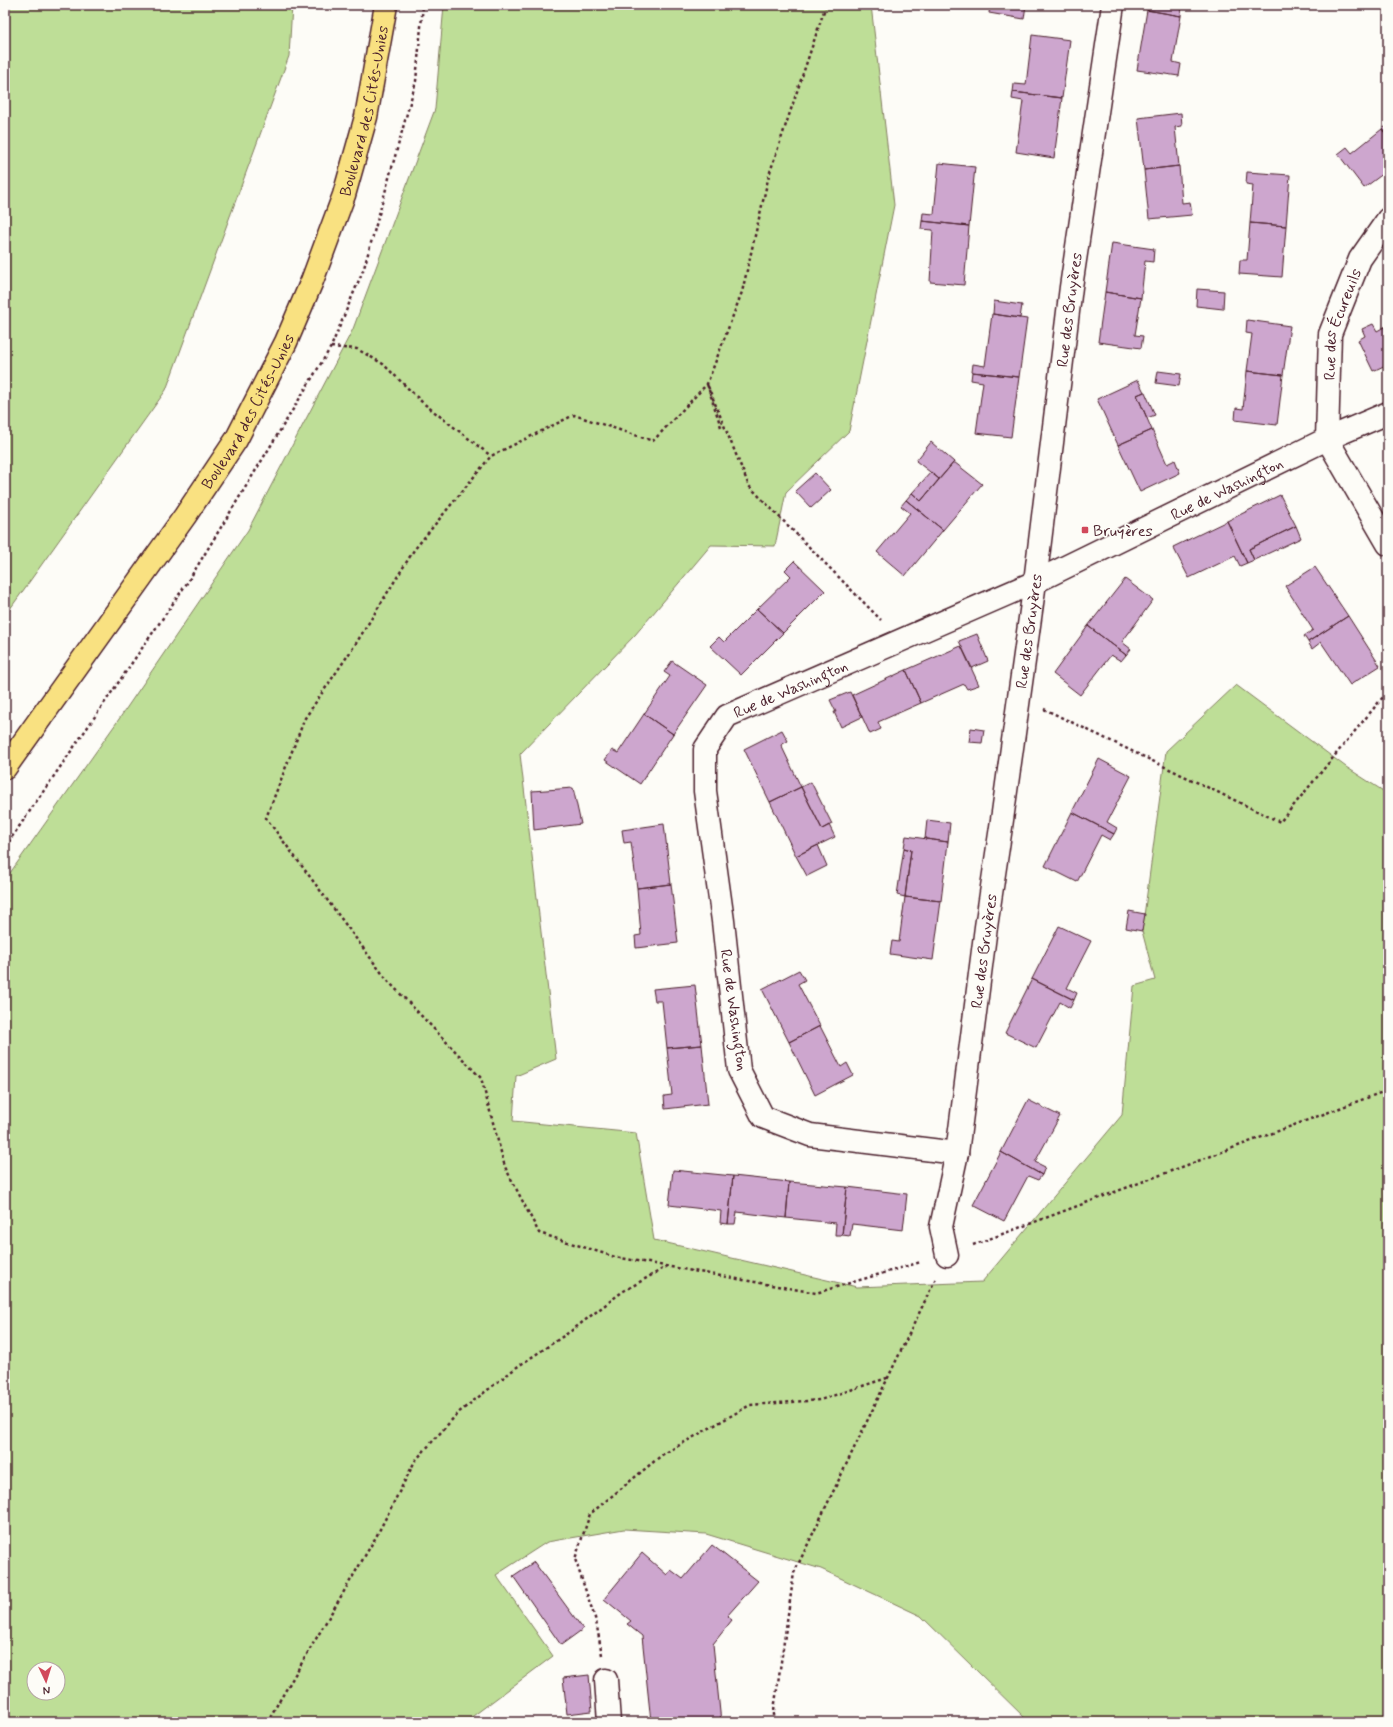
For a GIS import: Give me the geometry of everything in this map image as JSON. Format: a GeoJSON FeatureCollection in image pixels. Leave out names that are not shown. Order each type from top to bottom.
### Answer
{"type":"FeatureCollection","features":[{"type":"Feature","properties":{"kind":"main road","name":"Boulevard des Cités-Unies"},"geometry":{"type":"LineString","coordinates":[[5,768],[185,516],[236,440],[286,342],[312,281],[344,195],[366,117],[386,5]]}},
{"type":"Feature","properties":{"kind":"street","name":"Rue des Bruyères"},"geometry":{"type":"LineString","coordinates":[[947,1255],[941,1227],[957,1154],[986,927],[1035,582],[1070,287],[1113,5]]}},
{"type":"Feature","properties":{"kind":"street","name":"Rue des Écureuils"},"geometry":{"type":"LineString","coordinates":[[1327,439],[1330,334],[1360,259],[1388,219]]}},
{"type":"Feature","properties":{"kind":"street","name":"Rue de Washington"},"geometry":{"type":"LineString","coordinates":[[957,1154],[810,1136],[763,1117],[739,1070],[723,921],[705,790],[705,749],[727,716],[1035,582],[1327,439],[1388,412]]}},
{"type":"Feature","properties":{"kind":"street"},"geometry":{"type":"LineString","coordinates":[[1327,439],[1388,544]]}},
{"type":"Feature","properties":{"kind":"street"},"geometry":{"type":"LineString","coordinates":[[606,1680],[609,1722]]}},
{"type":"Feature","properties":{"kind":"path"},"geometry":{"type":"LineString","coordinates":[[826,5],[769,175],[742,292],[707,384],[653,441],[574,415],[491,456],[414,550],[355,645],[305,718],[266,818],[388,980],[481,1078],[506,1167],[539,1233],[615,1257],[816,1293],[947,1255],[1388,1090]]}},
{"type":"Feature","properties":{"kind":"path"},"geometry":{"type":"LineString","coordinates":[[331,347],[357,349],[383,364],[423,403],[491,456]]}},
{"type":"Feature","properties":{"kind":"path"},"geometry":{"type":"LineString","coordinates":[[707,384],[721,427]]}},
{"type":"Feature","properties":{"kind":"path"},"geometry":{"type":"LineString","coordinates":[[707,384],[749,486],[901,640]]}},
{"type":"Feature","properties":{"kind":"path"},"geometry":{"type":"LineString","coordinates":[[1019,697],[1280,822],[1388,691]]}},
{"type":"Feature","properties":{"kind":"path"},"geometry":{"type":"LineString","coordinates":[[774,1722],[774,1710],[794,1573],[947,1255]]}},
{"type":"Feature","properties":{"kind":"path"},"geometry":{"type":"LineString","coordinates":[[267,1722],[376,1537],[415,1461],[458,1413],[622,1292],[668,1267]]}},
{"type":"Feature","properties":{"kind":"path"},"geometry":{"type":"LineString","coordinates":[[606,1680],[596,1621],[575,1559],[590,1514],[662,1455],[750,1405],[820,1400],[888,1377]]}},
{"type":"Feature","properties":{"kind":"green space"},"geometry":{"type":"Polygon","coordinates":[[[5,5],[292,5],[289,56],[166,390],[5,616],[5,5]]]}},
{"type":"Feature","properties":{"kind":"green space"},"geometry":{"type":"Polygon","coordinates":[[[444,5],[871,5],[894,205],[849,431],[786,492],[775,546],[711,545],[635,635],[520,754],[556,1059],[516,1076],[513,1121],[636,1133],[654,1240],[857,1287],[982,1282],[1122,1115],[1134,986],[1155,980],[1142,931],[1166,751],[1236,685],[1346,767],[1388,794],[1388,1722],[1029,1722],[921,1616],[821,1569],[706,1534],[624,1529],[547,1542],[496,1575],[553,1656],[465,1722],[5,1722],[5,880],[117,722],[248,530],[353,329],[435,109],[444,5]]]}},
{"type":"Feature","properties":{"kind":"building"},"geometry":{"type":"Polygon","coordinates":[[[990,5],[1026,5],[1024,19],[989,13],[990,5]]]}},
{"type":"Feature","properties":{"kind":"building"},"geometry":{"type":"Polygon","coordinates":[[[1148,5],[1182,5],[1181,16],[1147,10],[1148,5]]]}},
{"type":"Feature","properties":{"kind":"building"},"geometry":{"type":"Polygon","coordinates":[[[1147,10],[1181,16],[1173,62],[1181,64],[1179,76],[1137,70],[1147,10]]]}},
{"type":"Feature","properties":{"kind":"building"},"geometry":{"type":"Polygon","coordinates":[[[1032,35],[1070,40],[1062,98],[1013,92],[1014,84],[1026,85],[1032,35]]]}},
{"type":"Feature","properties":{"kind":"building"},"geometry":{"type":"Polygon","coordinates":[[[1013,92],[1062,98],[1054,158],[1016,152],[1023,101],[1012,99],[1013,92]]]}},
{"type":"Feature","properties":{"kind":"building"},"geometry":{"type":"Polygon","coordinates":[[[1181,113],[1182,126],[1175,127],[1179,166],[1144,170],[1138,118],[1181,113]]]}},
{"type":"Feature","properties":{"kind":"building"},"geometry":{"type":"Polygon","coordinates":[[[1388,125],[1388,137],[1382,129],[1388,125]]]}},
{"type":"Feature","properties":{"kind":"building"},"geometry":{"type":"Polygon","coordinates":[[[1382,129],[1388,137],[1388,170],[1364,188],[1338,154],[1347,147],[1352,153],[1382,129]]]}},
{"type":"Feature","properties":{"kind":"building"},"geometry":{"type":"Polygon","coordinates":[[[939,163],[975,167],[969,226],[922,221],[923,213],[934,214],[939,163]]]}},
{"type":"Feature","properties":{"kind":"building"},"geometry":{"type":"Polygon","coordinates":[[[1179,166],[1182,203],[1190,202],[1192,215],[1149,219],[1144,170],[1179,166]]]}},
{"type":"Feature","properties":{"kind":"building"},"geometry":{"type":"Polygon","coordinates":[[[1247,172],[1290,175],[1286,226],[1250,223],[1253,185],[1246,184],[1247,172]]]}},
{"type":"Feature","properties":{"kind":"building"},"geometry":{"type":"Polygon","coordinates":[[[922,221],[969,226],[964,285],[930,282],[933,230],[921,229],[922,221]]]}},
{"type":"Feature","properties":{"kind":"building"},"geometry":{"type":"Polygon","coordinates":[[[1250,223],[1286,226],[1282,277],[1239,274],[1240,260],[1247,260],[1250,223]]]}},
{"type":"Feature","properties":{"kind":"building"},"geometry":{"type":"Polygon","coordinates":[[[1112,243],[1154,249],[1153,262],[1145,261],[1141,298],[1105,292],[1112,243]]]}},
{"type":"Feature","properties":{"kind":"building"},"geometry":{"type":"Polygon","coordinates":[[[1197,289],[1224,291],[1223,309],[1196,306],[1197,289]]]}},
{"type":"Feature","properties":{"kind":"building"},"geometry":{"type":"Polygon","coordinates":[[[1105,292],[1141,298],[1135,335],[1143,336],[1141,348],[1098,342],[1105,292]]]}},
{"type":"Feature","properties":{"kind":"building"},"geometry":{"type":"Polygon","coordinates":[[[994,301],[1022,305],[1020,318],[993,314],[994,301]]]}},
{"type":"Feature","properties":{"kind":"building"},"geometry":{"type":"Polygon","coordinates":[[[992,314],[1027,319],[1019,377],[972,372],[973,364],[985,366],[992,314]]]}},
{"type":"Feature","properties":{"kind":"building"},"geometry":{"type":"Polygon","coordinates":[[[1247,320],[1290,326],[1283,375],[1247,371],[1252,334],[1246,333],[1247,320]]]}},
{"type":"Feature","properties":{"kind":"building"},"geometry":{"type":"Polygon","coordinates":[[[1373,324],[1377,331],[1388,325],[1388,364],[1373,371],[1358,340],[1365,336],[1362,329],[1373,324]]]}},
{"type":"Feature","properties":{"kind":"building"},"geometry":{"type":"Polygon","coordinates":[[[1158,371],[1181,374],[1179,386],[1156,383],[1158,371]]]}},
{"type":"Feature","properties":{"kind":"building"},"geometry":{"type":"Polygon","coordinates":[[[1247,371],[1283,375],[1277,425],[1235,420],[1236,408],[1243,409],[1247,371]]]}},
{"type":"Feature","properties":{"kind":"building"},"geometry":{"type":"Polygon","coordinates":[[[972,372],[1019,377],[1011,437],[976,433],[983,382],[971,380],[972,372]]]}},
{"type":"Feature","properties":{"kind":"building"},"geometry":{"type":"Polygon","coordinates":[[[1138,380],[1144,392],[1137,395],[1152,430],[1118,445],[1097,399],[1138,380]]]}},
{"type":"Feature","properties":{"kind":"building"},"geometry":{"type":"Polygon","coordinates":[[[1144,392],[1155,415],[1147,418],[1137,395],[1144,392]]]}},
{"type":"Feature","properties":{"kind":"building"},"geometry":{"type":"Polygon","coordinates":[[[1152,430],[1167,464],[1175,460],[1180,473],[1140,492],[1118,445],[1152,430]]]}},
{"type":"Feature","properties":{"kind":"building"},"geometry":{"type":"Polygon","coordinates":[[[931,442],[954,462],[939,479],[916,461],[931,442]]]}},
{"type":"Feature","properties":{"kind":"building"},"geometry":{"type":"Polygon","coordinates":[[[954,462],[982,484],[943,530],[906,500],[912,493],[921,501],[954,462]]]}},
{"type":"Feature","properties":{"kind":"building"},"geometry":{"type":"Polygon","coordinates":[[[931,472],[939,479],[921,501],[912,493],[931,472]]]}},
{"type":"Feature","properties":{"kind":"building"},"geometry":{"type":"Polygon","coordinates":[[[815,473],[831,490],[811,508],[795,491],[815,473]]]}},
{"type":"Feature","properties":{"kind":"building"},"geometry":{"type":"Polygon","coordinates":[[[1280,495],[1296,526],[1249,549],[1254,560],[1247,563],[1227,521],[1280,495]]]}},
{"type":"Feature","properties":{"kind":"building"},"geometry":{"type":"Polygon","coordinates":[[[906,500],[943,530],[905,576],[877,552],[910,513],[901,506],[906,500]]]}},
{"type":"Feature","properties":{"kind":"building"},"geometry":{"type":"Polygon","coordinates":[[[1227,521],[1247,563],[1240,566],[1235,556],[1189,578],[1173,547],[1227,521]]]}},
{"type":"Feature","properties":{"kind":"building"},"geometry":{"type":"Polygon","coordinates":[[[1296,526],[1301,538],[1254,560],[1249,549],[1296,526]]]}},
{"type":"Feature","properties":{"kind":"building"},"geometry":{"type":"Polygon","coordinates":[[[794,561],[825,591],[783,633],[757,609],[791,576],[785,570],[794,561]]]}},
{"type":"Feature","properties":{"kind":"building"},"geometry":{"type":"Polygon","coordinates":[[[1315,567],[1348,616],[1308,642],[1304,636],[1313,630],[1285,586],[1315,567]]]}},
{"type":"Feature","properties":{"kind":"building"},"geometry":{"type":"Polygon","coordinates":[[[1125,579],[1153,600],[1122,642],[1131,649],[1126,655],[1088,626],[1125,579]]]}},
{"type":"Feature","properties":{"kind":"building"},"geometry":{"type":"Polygon","coordinates":[[[757,609],[783,633],[741,675],[710,646],[719,637],[724,642],[757,609]]]}},
{"type":"Feature","properties":{"kind":"building"},"geometry":{"type":"Polygon","coordinates":[[[1348,616],[1380,666],[1350,685],[1321,642],[1312,649],[1308,642],[1348,616]]]}},
{"type":"Feature","properties":{"kind":"building"},"geometry":{"type":"Polygon","coordinates":[[[1088,626],[1126,655],[1121,661],[1111,655],[1080,695],[1053,674],[1088,626]]]}},
{"type":"Feature","properties":{"kind":"building"},"geometry":{"type":"Polygon","coordinates":[[[977,634],[988,661],[972,668],[959,641],[977,634]]]}},
{"type":"Feature","properties":{"kind":"building"},"geometry":{"type":"Polygon","coordinates":[[[961,646],[979,685],[967,689],[964,684],[921,703],[906,670],[961,646]]]}},
{"type":"Feature","properties":{"kind":"building"},"geometry":{"type":"Polygon","coordinates":[[[672,661],[707,685],[673,734],[644,714],[670,676],[664,672],[672,661]]]}},
{"type":"Feature","properties":{"kind":"building"},"geometry":{"type":"Polygon","coordinates":[[[906,670],[921,703],[878,722],[881,729],[870,734],[852,695],[906,670]]]}},
{"type":"Feature","properties":{"kind":"building"},"geometry":{"type":"Polygon","coordinates":[[[850,692],[862,717],[841,727],[830,700],[850,692]]]}},
{"type":"Feature","properties":{"kind":"building"},"geometry":{"type":"Polygon","coordinates":[[[644,714],[673,734],[640,784],[605,760],[612,750],[618,753],[644,714]]]}},
{"type":"Feature","properties":{"kind":"building"},"geometry":{"type":"Polygon","coordinates":[[[971,728],[984,730],[982,743],[969,742],[971,728]]]}},
{"type":"Feature","properties":{"kind":"building"},"geometry":{"type":"Polygon","coordinates":[[[782,730],[788,741],[781,745],[801,787],[770,802],[744,749],[782,730]]]}},
{"type":"Feature","properties":{"kind":"building"},"geometry":{"type":"Polygon","coordinates":[[[1099,759],[1131,776],[1107,822],[1117,828],[1114,834],[1072,812],[1099,759]]]}},
{"type":"Feature","properties":{"kind":"building"},"geometry":{"type":"Polygon","coordinates":[[[811,782],[832,824],[822,829],[801,787],[811,782]]]}},
{"type":"Feature","properties":{"kind":"building"},"geometry":{"type":"Polygon","coordinates":[[[801,787],[822,829],[829,825],[835,837],[796,856],[770,802],[801,787]]]}},
{"type":"Feature","properties":{"kind":"building"},"geometry":{"type":"Polygon","coordinates":[[[573,788],[581,824],[534,830],[532,791],[573,788]]]}},
{"type":"Feature","properties":{"kind":"building"},"geometry":{"type":"Polygon","coordinates":[[[1072,812],[1114,834],[1110,840],[1101,835],[1077,882],[1045,866],[1072,812]]]}},
{"type":"Feature","properties":{"kind":"building"},"geometry":{"type":"Polygon","coordinates":[[[927,820],[950,823],[948,842],[925,839],[927,820]]]}},
{"type":"Feature","properties":{"kind":"building"},"geometry":{"type":"Polygon","coordinates":[[[664,824],[671,884],[637,888],[631,842],[624,843],[622,830],[664,824]]]}},
{"type":"Feature","properties":{"kind":"building"},"geometry":{"type":"Polygon","coordinates":[[[906,836],[948,842],[941,901],[905,897],[911,850],[904,848],[906,836]]]}},
{"type":"Feature","properties":{"kind":"building"},"geometry":{"type":"Polygon","coordinates":[[[818,845],[827,866],[807,876],[796,856],[818,845]]]}},
{"type":"Feature","properties":{"kind":"building"},"geometry":{"type":"Polygon","coordinates":[[[904,848],[911,850],[905,897],[897,895],[904,848]]]}},
{"type":"Feature","properties":{"kind":"building"},"geometry":{"type":"Polygon","coordinates":[[[671,884],[678,943],[636,948],[635,936],[641,935],[637,888],[671,884]]]}},
{"type":"Feature","properties":{"kind":"building"},"geometry":{"type":"Polygon","coordinates":[[[905,897],[941,901],[933,960],[890,954],[892,941],[899,942],[905,897]]]}},
{"type":"Feature","properties":{"kind":"building"},"geometry":{"type":"Polygon","coordinates":[[[1129,911],[1145,914],[1142,931],[1126,928],[1129,911]]]}},
{"type":"Feature","properties":{"kind":"building"},"geometry":{"type":"Polygon","coordinates":[[[1059,926],[1091,941],[1067,988],[1077,993],[1074,1000],[1032,979],[1059,926]]]}},
{"type":"Feature","properties":{"kind":"building"},"geometry":{"type":"Polygon","coordinates":[[[799,970],[805,980],[798,984],[820,1026],[789,1042],[762,989],[799,970]]]}},
{"type":"Feature","properties":{"kind":"building"},"geometry":{"type":"Polygon","coordinates":[[[1032,979],[1074,1000],[1070,1008],[1060,1002],[1036,1048],[1005,1033],[1032,979]]]}},
{"type":"Feature","properties":{"kind":"building"},"geometry":{"type":"Polygon","coordinates":[[[695,985],[702,1045],[667,1048],[662,1001],[655,1001],[653,989],[695,985]]]}},
{"type":"Feature","properties":{"kind":"building"},"geometry":{"type":"Polygon","coordinates":[[[820,1026],[841,1067],[847,1063],[853,1075],[815,1095],[789,1042],[820,1026]]]}},
{"type":"Feature","properties":{"kind":"building"},"geometry":{"type":"Polygon","coordinates":[[[702,1045],[708,1104],[665,1109],[664,1096],[672,1095],[667,1048],[702,1045]]]}},
{"type":"Feature","properties":{"kind":"building"},"geometry":{"type":"Polygon","coordinates":[[[1028,1100],[1060,1116],[1035,1162],[1045,1167],[1042,1175],[1001,1152],[1028,1100]]]}},
{"type":"Feature","properties":{"kind":"building"},"geometry":{"type":"Polygon","coordinates":[[[1001,1152],[1042,1175],[1038,1180],[1028,1176],[1004,1221],[973,1205],[1001,1152]]]}},
{"type":"Feature","properties":{"kind":"building"},"geometry":{"type":"Polygon","coordinates":[[[673,1170],[733,1176],[728,1224],[720,1223],[721,1211],[669,1205],[673,1170]]]}},
{"type":"Feature","properties":{"kind":"building"},"geometry":{"type":"Polygon","coordinates":[[[733,1176],[789,1182],[786,1218],[737,1212],[735,1224],[728,1224],[733,1176]]]}},
{"type":"Feature","properties":{"kind":"building"},"geometry":{"type":"Polygon","coordinates":[[[789,1182],[847,1187],[842,1235],[835,1235],[836,1223],[786,1218],[789,1182]]]}},
{"type":"Feature","properties":{"kind":"building"},"geometry":{"type":"Polygon","coordinates":[[[847,1187],[907,1194],[903,1230],[852,1224],[850,1236],[842,1235],[847,1187]]]}},
{"type":"Feature","properties":{"kind":"building"},"geometry":{"type":"Polygon","coordinates":[[[712,1545],[758,1581],[727,1616],[732,1620],[713,1644],[721,1722],[651,1722],[642,1636],[627,1624],[631,1621],[604,1599],[642,1553],[667,1575],[671,1570],[683,1579],[712,1545]]]}},
{"type":"Feature","properties":{"kind":"building"},"geometry":{"type":"Polygon","coordinates":[[[534,1562],[583,1629],[561,1645],[513,1576],[534,1562]]]}},
{"type":"Feature","properties":{"kind":"building"},"geometry":{"type":"Polygon","coordinates":[[[589,1675],[592,1711],[567,1714],[563,1678],[589,1675]]]}},
{"type":"Feature","properties":{"kind":"place","name":"Bruyères"},"geometry":{"type":"Point","coordinates":[1085,530]}}]}
